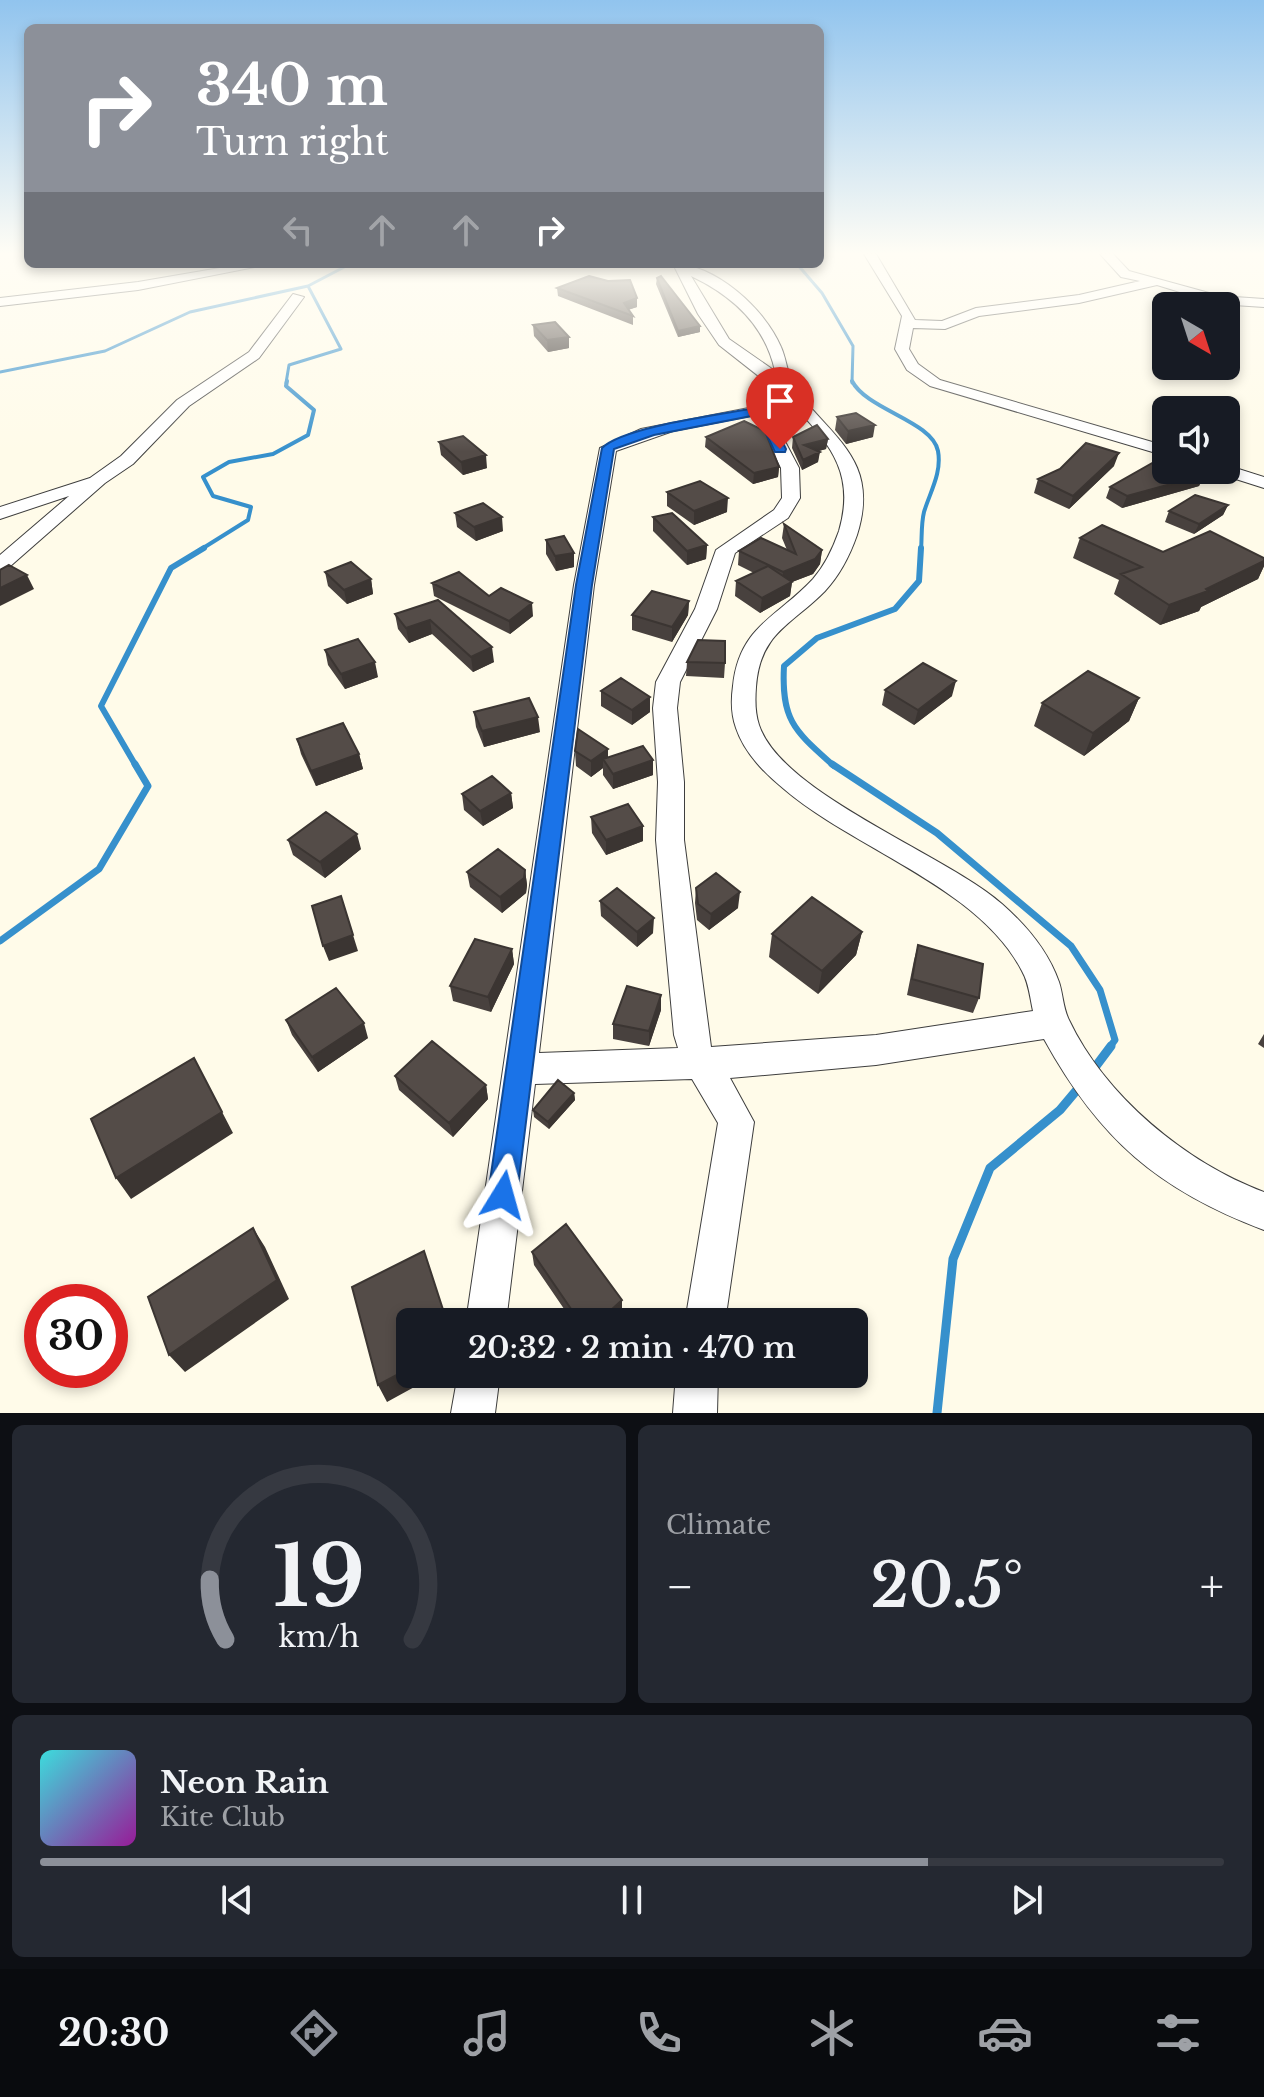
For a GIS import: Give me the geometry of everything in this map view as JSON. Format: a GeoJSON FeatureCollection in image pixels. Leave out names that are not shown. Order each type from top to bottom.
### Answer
{"type":"FeatureCollection","features":[{"type":"Feature","properties":{"kind":"street"},"geometry":{"type":"LineString","coordinates":[[0,565],[99,479],[139,450],[183,403],[254,355],[281,320]]}},
{"type":"Feature","properties":{"kind":"street"},"geometry":{"type":"LineString","coordinates":[[709,320],[723,340],[792,395],[837,445],[853,475],[854,499],[847,531],[834,565],[818,586],[766,629],[751,651],[742,701],[749,732],[770,762],[815,804],[930,870],[981,905],[1016,937],[1041,975],[1053,1023],[1088,1077],[1148,1144],[1186,1175],[1225,1197],[1264,1211]]}},
{"type":"Feature","properties":{"kind":"street"},"geometry":{"type":"LineString","coordinates":[[760,320],[781,362],[792,395]]}},
{"type":"Feature","properties":{"kind":"street"},"geometry":{"type":"LineString","coordinates":[[906,320],[902,349],[905,358],[922,376],[935,383],[1152,447]]}},
{"type":"Feature","properties":{"kind":"street"},"geometry":{"type":"LineString","coordinates":[[906,328],[930,327],[958,320]]}},
{"type":"Feature","properties":{"kind":"street"},"geometry":{"type":"LineString","coordinates":[[488,1308],[584,585],[608,448],[637,436],[761,411],[792,395]]}},
{"type":"Feature","properties":{"kind":"street"},"geometry":{"type":"LineString","coordinates":[[707,1308],[736,1122],[722,1095],[698,1063],[690,1035],[670,840],[671,782],[665,708],[668,682],[706,609],[726,550],[781,514],[791,498],[790,468],[761,411]]}},
{"type":"Feature","properties":{"kind":"street"},"geometry":{"type":"LineString","coordinates":[[1240,475],[1264,483]]}},
{"type":"Feature","properties":{"kind":"street"},"geometry":{"type":"LineString","coordinates":[[0,513],[99,479]]}},
{"type":"Feature","properties":{"kind":"street"},"geometry":{"type":"LineString","coordinates":[[520,1069],[698,1063],[876,1050],[1053,1023]]}},
{"type":"Feature","properties":{"kind":"street"},"geometry":{"type":"LineString","coordinates":[[473,1413],[477,1388]]}},
{"type":"Feature","properties":{"kind":"street"},"geometry":{"type":"LineString","coordinates":[[695,1413],[696,1388]]}},
{"type":"Feature","properties":{"kind":"building"},"geometry":{"type":"Polygon","coordinates":[[[674,320],[695,320],[700,326],[678,331],[674,320]]]}},
{"type":"Feature","properties":{"kind":"building"},"geometry":{"type":"Polygon","coordinates":[[[555,322],[569,337],[547,340],[533,325],[555,322]]]}},
{"type":"Feature","properties":{"kind":"building"},"geometry":{"type":"Polygon","coordinates":[[[856,413],[875,425],[848,431],[837,417],[856,413]]]}},
{"type":"Feature","properties":{"kind":"building"},"geometry":{"type":"Polygon","coordinates":[[[744,421],[765,431],[779,467],[754,473],[706,437],[744,421]]]}},
{"type":"Feature","properties":{"kind":"building"},"geometry":{"type":"Polygon","coordinates":[[[817,425],[828,439],[804,445],[820,452],[803,460],[793,437],[817,425]]]}},
{"type":"Feature","properties":{"kind":"building"},"geometry":{"type":"Polygon","coordinates":[[[463,436],[486,455],[461,462],[439,442],[463,436]]]}},
{"type":"Feature","properties":{"kind":"building"},"geometry":{"type":"Polygon","coordinates":[[[1086,443],[1119,453],[1073,496],[1038,479],[1060,469],[1086,443]]]}},
{"type":"Feature","properties":{"kind":"building"},"geometry":{"type":"Polygon","coordinates":[[[1152,463],[1152,484],[1171,484],[1127,496],[1110,487],[1152,463]]]}},
{"type":"Feature","properties":{"kind":"building"},"geometry":{"type":"Polygon","coordinates":[[[700,481],[728,498],[694,511],[667,492],[700,481]]]}},
{"type":"Feature","properties":{"kind":"building"},"geometry":{"type":"Polygon","coordinates":[[[1195,495],[1228,505],[1199,524],[1169,511],[1195,495]]]}},
{"type":"Feature","properties":{"kind":"building"},"geometry":{"type":"Polygon","coordinates":[[[483,503],[502,517],[474,527],[455,513],[483,503]]]}},
{"type":"Feature","properties":{"kind":"building"},"geometry":{"type":"Polygon","coordinates":[[[672,513],[707,545],[687,551],[653,517],[672,513]]]}},
{"type":"Feature","properties":{"kind":"building"},"geometry":{"type":"Polygon","coordinates":[[[784,524],[822,550],[815,559],[783,572],[739,551],[761,538],[796,554],[784,524]]]}},
{"type":"Feature","properties":{"kind":"building"},"geometry":{"type":"Polygon","coordinates":[[[1102,525],[1163,552],[1210,531],[1264,558],[1264,561],[1206,589],[1208,591],[1169,605],[1121,574],[1142,567],[1080,538],[1102,525]]]}},
{"type":"Feature","properties":{"kind":"building"},"geometry":{"type":"Polygon","coordinates":[[[564,536],[574,553],[555,556],[546,540],[564,536]]]}},
{"type":"Feature","properties":{"kind":"building"},"geometry":{"type":"Polygon","coordinates":[[[351,562],[371,579],[344,590],[325,572],[351,562]]]}},
{"type":"Feature","properties":{"kind":"building"},"geometry":{"type":"Polygon","coordinates":[[[9,565],[27,575],[0,588],[0,570],[9,565]]]}},
{"type":"Feature","properties":{"kind":"building"},"geometry":{"type":"Polygon","coordinates":[[[768,566],[792,582],[762,598],[736,581],[768,566]]]}},
{"type":"Feature","properties":{"kind":"building"},"geometry":{"type":"Polygon","coordinates":[[[459,572],[489,596],[501,588],[532,603],[509,621],[432,583],[459,572]]]}},
{"type":"Feature","properties":{"kind":"building"},"geometry":{"type":"Polygon","coordinates":[[[652,591],[689,601],[672,627],[632,615],[652,591]]]}},
{"type":"Feature","properties":{"kind":"building"},"geometry":{"type":"Polygon","coordinates":[[[438,600],[492,647],[471,657],[430,620],[406,628],[395,614],[438,600]]]}},
{"type":"Feature","properties":{"kind":"building"},"geometry":{"type":"Polygon","coordinates":[[[358,639],[375,662],[341,674],[325,650],[358,639]]]}},
{"type":"Feature","properties":{"kind":"building"},"geometry":{"type":"Polygon","coordinates":[[[698,640],[725,641],[725,663],[687,662],[698,640]]]}},
{"type":"Feature","properties":{"kind":"building"},"geometry":{"type":"Polygon","coordinates":[[[923,663],[956,681],[918,710],[885,690],[923,663]]]}},
{"type":"Feature","properties":{"kind":"building"},"geometry":{"type":"Polygon","coordinates":[[[1088,671],[1139,698],[1093,733],[1042,703],[1088,671]]]}},
{"type":"Feature","properties":{"kind":"building"},"geometry":{"type":"Polygon","coordinates":[[[621,678],[650,697],[632,710],[601,691],[621,678]]]}},
{"type":"Feature","properties":{"kind":"building"},"geometry":{"type":"Polygon","coordinates":[[[529,698],[538,717],[482,731],[474,712],[529,698]]]}},
{"type":"Feature","properties":{"kind":"building"},"geometry":{"type":"Polygon","coordinates":[[[343,723],[359,754],[311,771],[297,739],[343,723]]]}},
{"type":"Feature","properties":{"kind":"building"},"geometry":{"type":"Polygon","coordinates":[[[578,729],[608,749],[591,761],[575,751],[578,729]]]}},
{"type":"Feature","properties":{"kind":"building"},"geometry":{"type":"Polygon","coordinates":[[[643,746],[653,760],[613,774],[603,759],[643,746]]]}},
{"type":"Feature","properties":{"kind":"building"},"geometry":{"type":"Polygon","coordinates":[[[492,776],[511,793],[480,811],[462,794],[492,776]]]}},
{"type":"Feature","properties":{"kind":"building"},"geometry":{"type":"Polygon","coordinates":[[[628,804],[643,826],[606,840],[591,817],[628,804]]]}},
{"type":"Feature","properties":{"kind":"building"},"geometry":{"type":"Polygon","coordinates":[[[326,812],[357,834],[320,862],[288,840],[326,812]]]}},
{"type":"Feature","properties":{"kind":"building"},"geometry":{"type":"Polygon","coordinates":[[[498,849],[525,870],[524,878],[500,897],[467,872],[498,849]]]}},
{"type":"Feature","properties":{"kind":"building"},"geometry":{"type":"Polygon","coordinates":[[[716,873],[740,892],[711,914],[698,904],[696,888],[716,873]]]}},
{"type":"Feature","properties":{"kind":"building"},"geometry":{"type":"Polygon","coordinates":[[[617,888],[654,918],[637,932],[600,901],[617,888]]]}},
{"type":"Feature","properties":{"kind":"building"},"geometry":{"type":"Polygon","coordinates":[[[341,896],[353,935],[323,946],[312,906],[341,896]]]}},
{"type":"Feature","properties":{"kind":"building"},"geometry":{"type":"Polygon","coordinates":[[[812,897],[862,932],[822,971],[772,934],[812,897]]]}},
{"type":"Feature","properties":{"kind":"building"},"geometry":{"type":"Polygon","coordinates":[[[475,939],[512,949],[488,997],[450,986],[475,939]]]}},
{"type":"Feature","properties":{"kind":"building"},"geometry":{"type":"Polygon","coordinates":[[[918,945],[983,964],[979,998],[912,979],[918,945]]]}},
{"type":"Feature","properties":{"kind":"building"},"geometry":{"type":"Polygon","coordinates":[[[627,986],[661,995],[649,1031],[613,1024],[627,986]]]}},
{"type":"Feature","properties":{"kind":"building"},"geometry":{"type":"Polygon","coordinates":[[[336,988],[364,1023],[312,1057],[286,1020],[336,988]]]}},
{"type":"Feature","properties":{"kind":"building"},"geometry":{"type":"Polygon","coordinates":[[[432,1041],[486,1085],[449,1123],[395,1076],[432,1041]]]}},
{"type":"Feature","properties":{"kind":"building"},"geometry":{"type":"Polygon","coordinates":[[[194,1058],[222,1112],[116,1178],[91,1119],[194,1058]]]}},
{"type":"Feature","properties":{"kind":"building"},"geometry":{"type":"Polygon","coordinates":[[[558,1080],[574,1093],[548,1122],[533,1110],[558,1080]]]}},
{"type":"Feature","properties":{"kind":"building"},"geometry":{"type":"Polygon","coordinates":[[[566,1224],[622,1300],[613,1308],[570,1308],[532,1252],[566,1224]]]}},
{"type":"Feature","properties":{"kind":"building"},"geometry":{"type":"Polygon","coordinates":[[[253,1228],[277,1280],[169,1355],[148,1297],[253,1228]]]}},
{"type":"Feature","properties":{"kind":"building"},"geometry":{"type":"Polygon","coordinates":[[[424,1251],[442,1308],[396,1308],[396,1375],[378,1385],[352,1287],[424,1251]]]}},
{"type":"Feature","properties":{"kind":"waterway"},"geometry":{"type":"LineString","coordinates":[[0,372],[105,351],[173,320]]}},
{"type":"Feature","properties":{"kind":"waterway"},"geometry":{"type":"LineString","coordinates":[[286,383],[289,365],[341,349],[326,320]]}},
{"type":"Feature","properties":{"kind":"waterway"},"geometry":{"type":"LineString","coordinates":[[838,320],[853,346],[852,381]]}},
{"type":"Feature","properties":{"kind":"waterway"},"geometry":{"type":"LineString","coordinates":[[200,550],[248,520],[251,507],[213,496],[203,477],[229,462],[273,454],[308,435],[314,410],[286,386],[287,381]]}},
{"type":"Feature","properties":{"kind":"waterway"},"geometry":{"type":"LineString","coordinates":[[852,381],[871,400],[924,431],[938,451],[937,475],[923,517],[921,550]]}},
{"type":"Feature","properties":{"kind":"waterway"},"geometry":{"type":"LineString","coordinates":[[136,766],[101,706],[171,568],[204,548]]}},
{"type":"Feature","properties":{"kind":"waterway"},"geometry":{"type":"LineString","coordinates":[[834,766],[793,724],[785,700],[784,666],[817,638],[895,609],[919,581],[921,548]]}},
{"type":"Feature","properties":{"kind":"waterway"},"geometry":{"type":"LineString","coordinates":[[0,941],[99,869],[148,786],[135,764]]}},
{"type":"Feature","properties":{"kind":"waterway"},"geometry":{"type":"LineString","coordinates":[[832,764],[937,833],[1071,946],[1100,990],[1115,1040],[1109,1048]]}},
{"type":"Feature","properties":{"kind":"waterway"},"geometry":{"type":"LineString","coordinates":[[1093,1070],[1111,1046]]}},
{"type":"Feature","properties":{"kind":"waterway"},"geometry":{"type":"LineString","coordinates":[[937,1413],[953,1259],[990,1168],[1060,1110],[1081,1085]]}},
{"type":"Feature","properties":{"kind":"route"},"geometry":{"type":"LineString","coordinates":[[503,1195],[584,585],[608,448],[619,441],[654,432],[761,411],[780,449]]}}]}
